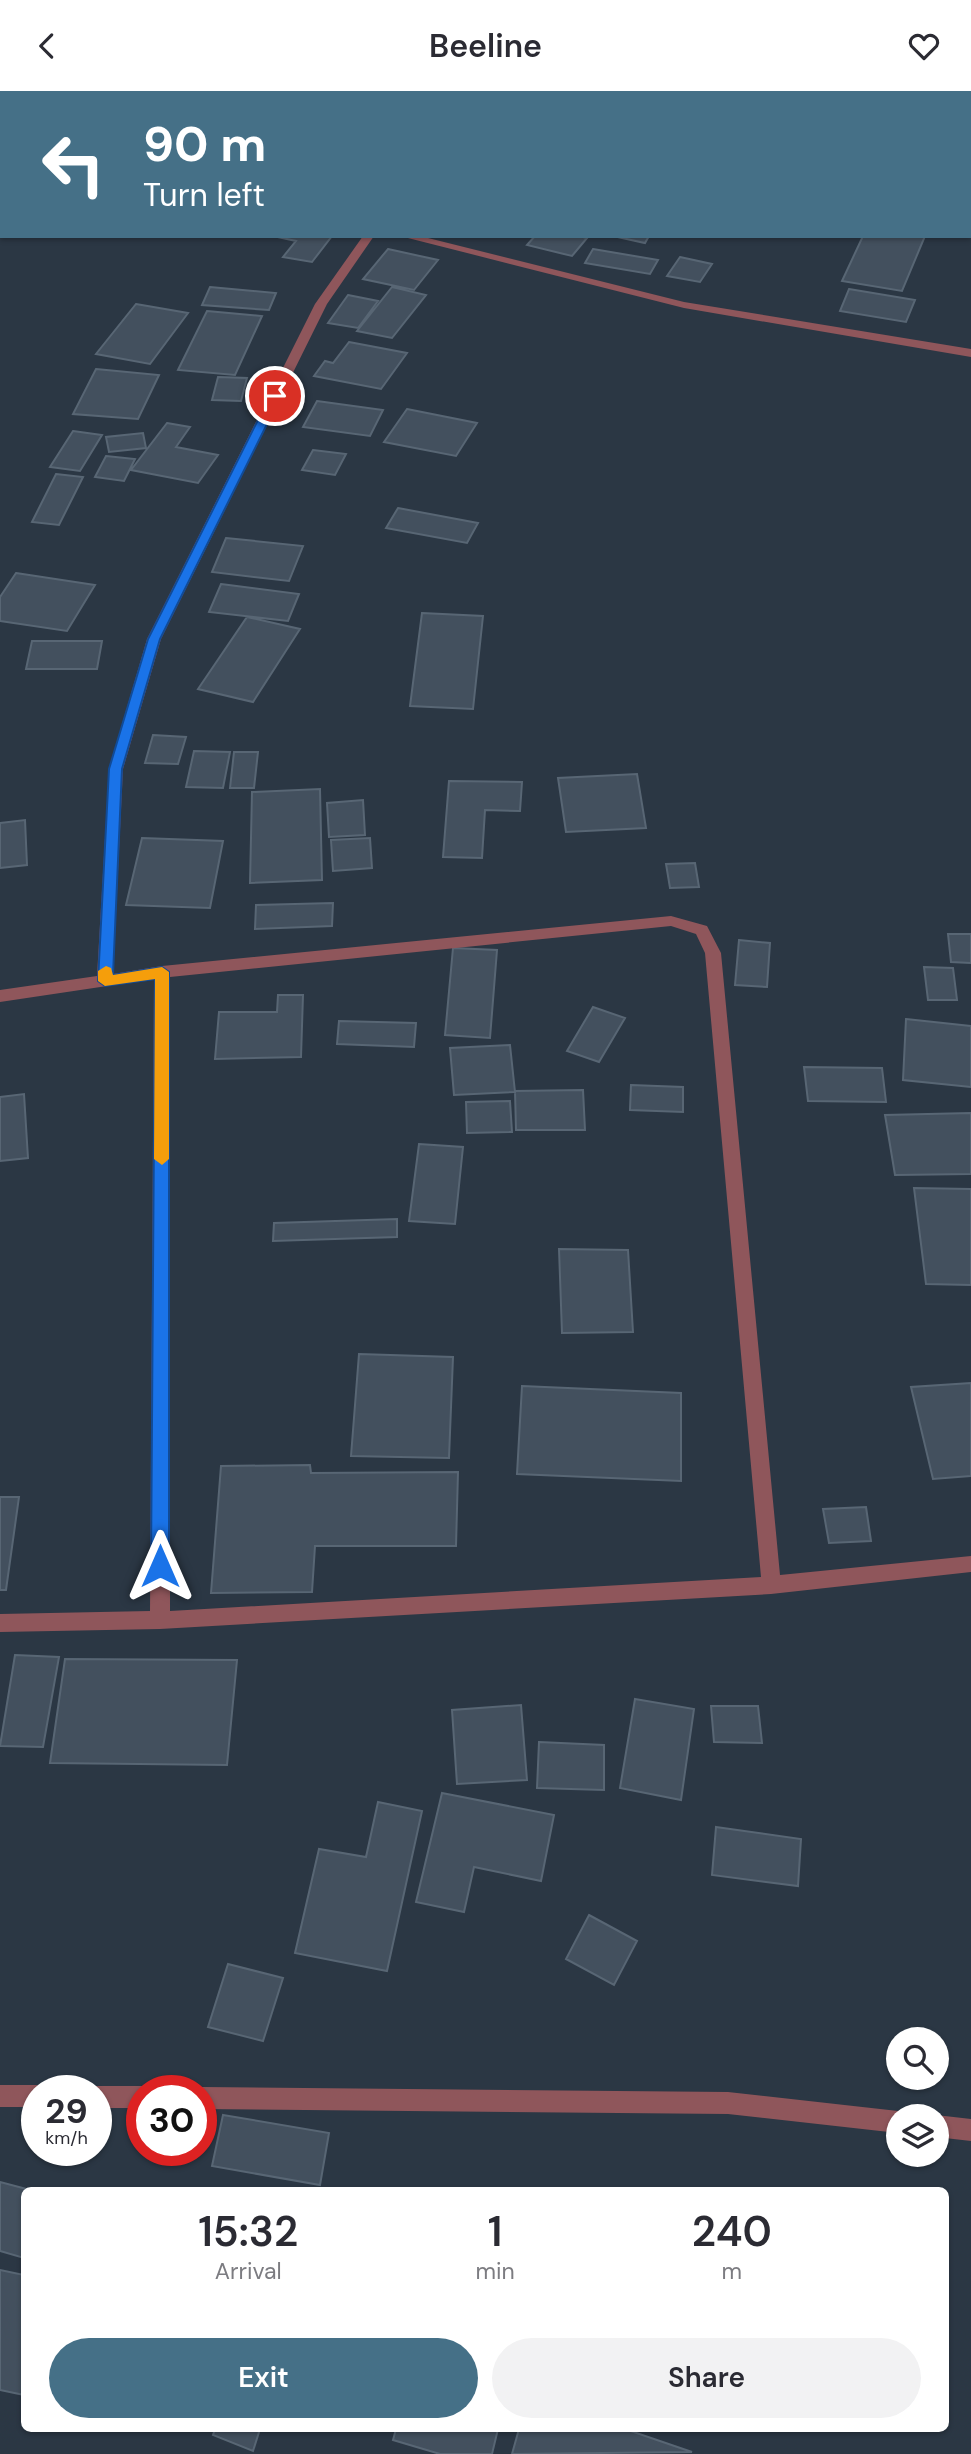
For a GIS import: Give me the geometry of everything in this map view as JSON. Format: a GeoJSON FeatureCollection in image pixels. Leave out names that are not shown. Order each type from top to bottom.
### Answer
{"type":"FeatureCollection","features":[{"type":"Feature","properties":{"kind":"street"},"geometry":{"type":"LineString","coordinates":[[105,981],[116,769],[154,639],[321,304],[368,238]]}},
{"type":"Feature","properties":{"kind":"street"},"geometry":{"type":"LineString","coordinates":[[413,238],[684,305],[971,353]]}},
{"type":"Feature","properties":{"kind":"street"},"geometry":{"type":"LineString","coordinates":[[0,996],[162,972],[671,921],[702,930],[713,953],[771,1585]]}},
{"type":"Feature","properties":{"kind":"street"},"geometry":{"type":"LineString","coordinates":[[160,1620],[162,972]]}},
{"type":"Feature","properties":{"kind":"street"},"geometry":{"type":"LineString","coordinates":[[0,1623],[160,1620],[771,1585],[971,1564]]}},
{"type":"Feature","properties":{"kind":"street"},"geometry":{"type":"LineString","coordinates":[[0,2096],[21,2096]]}},
{"type":"Feature","properties":{"kind":"street"},"geometry":{"type":"LineString","coordinates":[[217,2098],[728,2103],[886,2121]]}},
{"type":"Feature","properties":{"kind":"street"},"geometry":{"type":"LineString","coordinates":[[949,2127],[971,2130]]}},
{"type":"Feature","properties":{"kind":"building"},"geometry":{"type":"Polygon","coordinates":[[[282,238],[330,238],[312,262],[283,257],[296,241],[282,238]]]}},
{"type":"Feature","properties":{"kind":"building"},"geometry":{"type":"Polygon","coordinates":[[[533,238],[587,238],[572,256],[527,245],[533,238]]]}},
{"type":"Feature","properties":{"kind":"building"},"geometry":{"type":"Polygon","coordinates":[[[622,238],[648,238],[645,243],[622,238]]]}},
{"type":"Feature","properties":{"kind":"building"},"geometry":{"type":"Polygon","coordinates":[[[862,238],[924,238],[902,291],[842,281],[862,238]]]}},
{"type":"Feature","properties":{"kind":"building"},"geometry":{"type":"Polygon","coordinates":[[[388,249],[438,260],[414,290],[363,279],[388,249]]]}},
{"type":"Feature","properties":{"kind":"building"},"geometry":{"type":"Polygon","coordinates":[[[593,249],[658,260],[650,274],[585,263],[593,249]]]}},
{"type":"Feature","properties":{"kind":"building"},"geometry":{"type":"Polygon","coordinates":[[[680,257],[712,264],[700,282],[667,276],[680,257]]]}},
{"type":"Feature","properties":{"kind":"building"},"geometry":{"type":"Polygon","coordinates":[[[210,287],[276,293],[269,310],[202,305],[210,287]]]}},
{"type":"Feature","properties":{"kind":"building"},"geometry":{"type":"Polygon","coordinates":[[[392,287],[426,295],[392,338],[357,331],[392,287]]]}},
{"type":"Feature","properties":{"kind":"building"},"geometry":{"type":"Polygon","coordinates":[[[849,289],[915,300],[906,322],[840,311],[849,289]]]}},
{"type":"Feature","properties":{"kind":"building"},"geometry":{"type":"Polygon","coordinates":[[[348,295],[378,301],[358,328],[328,323],[348,295]]]}},
{"type":"Feature","properties":{"kind":"building"},"geometry":{"type":"Polygon","coordinates":[[[136,304],[188,313],[150,364],[96,354],[136,304]]]}},
{"type":"Feature","properties":{"kind":"building"},"geometry":{"type":"Polygon","coordinates":[[[207,311],[262,316],[235,375],[178,370],[207,311]]]}},
{"type":"Feature","properties":{"kind":"building"},"geometry":{"type":"Polygon","coordinates":[[[349,342],[407,353],[381,389],[314,376],[325,361],[333,363],[349,342]]]}},
{"type":"Feature","properties":{"kind":"building"},"geometry":{"type":"Polygon","coordinates":[[[96,369],[159,375],[138,419],[73,414],[96,369]]]}},
{"type":"Feature","properties":{"kind":"building"},"geometry":{"type":"Polygon","coordinates":[[[218,377],[247,378],[241,401],[212,400],[218,377]]]}},
{"type":"Feature","properties":{"kind":"building"},"geometry":{"type":"Polygon","coordinates":[[[317,401],[383,410],[370,436],[303,427],[317,401]]]}},
{"type":"Feature","properties":{"kind":"building"},"geometry":{"type":"Polygon","coordinates":[[[407,409],[477,423],[456,456],[384,442],[407,409]]]}},
{"type":"Feature","properties":{"kind":"building"},"geometry":{"type":"Polygon","coordinates":[[[167,423],[190,427],[176,447],[218,455],[198,483],[131,470],[167,423]]]}},
{"type":"Feature","properties":{"kind":"building"},"geometry":{"type":"Polygon","coordinates":[[[73,431],[102,435],[80,471],[50,467],[73,431]]]}},
{"type":"Feature","properties":{"kind":"building"},"geometry":{"type":"Polygon","coordinates":[[[143,433],[146,448],[109,452],[106,437],[143,433]]]}},
{"type":"Feature","properties":{"kind":"building"},"geometry":{"type":"Polygon","coordinates":[[[313,450],[346,454],[335,475],[302,470],[313,450]]]}},
{"type":"Feature","properties":{"kind":"building"},"geometry":{"type":"Polygon","coordinates":[[[106,456],[135,459],[124,481],[95,477],[106,456]]]}},
{"type":"Feature","properties":{"kind":"building"},"geometry":{"type":"Polygon","coordinates":[[[56,474],[83,477],[59,525],[32,522],[56,474]]]}},
{"type":"Feature","properties":{"kind":"building"},"geometry":{"type":"Polygon","coordinates":[[[398,508],[478,523],[467,543],[386,528],[398,508]]]}},
{"type":"Feature","properties":{"kind":"building"},"geometry":{"type":"Polygon","coordinates":[[[226,538],[303,546],[289,581],[212,572],[226,538]]]}},
{"type":"Feature","properties":{"kind":"building"},"geometry":{"type":"Polygon","coordinates":[[[16,573],[95,585],[67,631],[0,621],[0,597],[16,573]]]}},
{"type":"Feature","properties":{"kind":"building"},"geometry":{"type":"Polygon","coordinates":[[[221,584],[299,594],[288,621],[209,612],[221,584]]]}},
{"type":"Feature","properties":{"kind":"building"},"geometry":{"type":"Polygon","coordinates":[[[422,613],[483,616],[473,709],[410,706],[422,613]]]}},
{"type":"Feature","properties":{"kind":"building"},"geometry":{"type":"Polygon","coordinates":[[[247,617],[300,629],[253,702],[198,689],[247,617]]]}},
{"type":"Feature","properties":{"kind":"building"},"geometry":{"type":"Polygon","coordinates":[[[32,641],[102,641],[97,669],[26,669],[32,641]]]}},
{"type":"Feature","properties":{"kind":"building"},"geometry":{"type":"Polygon","coordinates":[[[153,735],[186,737],[178,764],[145,763],[153,735]]]}},
{"type":"Feature","properties":{"kind":"building"},"geometry":{"type":"Polygon","coordinates":[[[194,751],[230,752],[223,788],[186,787],[194,751]]]}},
{"type":"Feature","properties":{"kind":"building"},"geometry":{"type":"Polygon","coordinates":[[[234,752],[258,752],[254,788],[230,788],[234,752]]]}},
{"type":"Feature","properties":{"kind":"building"},"geometry":{"type":"Polygon","coordinates":[[[637,774],[646,828],[566,832],[558,778],[637,774]]]}},
{"type":"Feature","properties":{"kind":"building"},"geometry":{"type":"Polygon","coordinates":[[[449,781],[522,782],[520,811],[485,810],[482,858],[443,857],[449,781]]]}},
{"type":"Feature","properties":{"kind":"building"},"geometry":{"type":"Polygon","coordinates":[[[320,789],[322,880],[250,883],[252,792],[320,789]]]}},
{"type":"Feature","properties":{"kind":"building"},"geometry":{"type":"Polygon","coordinates":[[[363,800],[365,835],[329,837],[327,803],[363,800]]]}},
{"type":"Feature","properties":{"kind":"building"},"geometry":{"type":"Polygon","coordinates":[[[25,820],[27,865],[0,868],[0,823],[25,820]]]}},
{"type":"Feature","properties":{"kind":"building"},"geometry":{"type":"Polygon","coordinates":[[[142,838],[223,841],[210,908],[126,905],[142,838]]]}},
{"type":"Feature","properties":{"kind":"building"},"geometry":{"type":"Polygon","coordinates":[[[370,838],[372,868],[333,871],[331,840],[370,838]]]}},
{"type":"Feature","properties":{"kind":"building"},"geometry":{"type":"Polygon","coordinates":[[[695,863],[699,887],[670,888],[666,864],[695,863]]]}},
{"type":"Feature","properties":{"kind":"building"},"geometry":{"type":"Polygon","coordinates":[[[333,903],[332,926],[255,929],[256,905],[333,903]]]}},
{"type":"Feature","properties":{"kind":"building"},"geometry":{"type":"Polygon","coordinates":[[[948,934],[971,934],[971,963],[951,962],[948,934]]]}},
{"type":"Feature","properties":{"kind":"building"},"geometry":{"type":"Polygon","coordinates":[[[739,940],[770,943],[767,987],[735,985],[739,940]]]}},
{"type":"Feature","properties":{"kind":"building"},"geometry":{"type":"Polygon","coordinates":[[[453,948],[497,950],[490,1038],[445,1035],[453,948]]]}},
{"type":"Feature","properties":{"kind":"building"},"geometry":{"type":"Polygon","coordinates":[[[924,967],[953,968],[957,1000],[928,1000],[924,967]]]}},
{"type":"Feature","properties":{"kind":"building"},"geometry":{"type":"Polygon","coordinates":[[[278,995],[303,995],[301,1057],[215,1059],[219,1012],[277,1012],[278,995]]]}},
{"type":"Feature","properties":{"kind":"building"},"geometry":{"type":"Polygon","coordinates":[[[593,1007],[625,1018],[599,1062],[567,1051],[593,1007]]]}},
{"type":"Feature","properties":{"kind":"building"},"geometry":{"type":"Polygon","coordinates":[[[906,1019],[971,1026],[971,1087],[903,1080],[906,1019]]]}},
{"type":"Feature","properties":{"kind":"building"},"geometry":{"type":"Polygon","coordinates":[[[339,1021],[416,1023],[414,1047],[337,1044],[339,1021]]]}},
{"type":"Feature","properties":{"kind":"building"},"geometry":{"type":"Polygon","coordinates":[[[510,1045],[515,1092],[454,1095],[450,1048],[510,1045]]]}},
{"type":"Feature","properties":{"kind":"building"},"geometry":{"type":"Polygon","coordinates":[[[804,1067],[882,1068],[886,1102],[808,1101],[804,1067]]]}},
{"type":"Feature","properties":{"kind":"building"},"geometry":{"type":"Polygon","coordinates":[[[631,1085],[683,1087],[683,1112],[630,1110],[631,1085]]]}},
{"type":"Feature","properties":{"kind":"building"},"geometry":{"type":"Polygon","coordinates":[[[583,1090],[585,1130],[516,1130],[515,1091],[583,1090]]]}},
{"type":"Feature","properties":{"kind":"building"},"geometry":{"type":"Polygon","coordinates":[[[24,1094],[28,1158],[0,1161],[0,1097],[24,1094]]]}},
{"type":"Feature","properties":{"kind":"building"},"geometry":{"type":"Polygon","coordinates":[[[510,1101],[512,1132],[467,1133],[466,1102],[510,1101]]]}},
{"type":"Feature","properties":{"kind":"building"},"geometry":{"type":"Polygon","coordinates":[[[971,1113],[971,1174],[895,1175],[885,1115],[971,1113]]]}},
{"type":"Feature","properties":{"kind":"building"},"geometry":{"type":"Polygon","coordinates":[[[419,1144],[463,1147],[455,1224],[409,1221],[419,1144]]]}},
{"type":"Feature","properties":{"kind":"building"},"geometry":{"type":"Polygon","coordinates":[[[914,1188],[971,1189],[971,1285],[926,1284],[914,1188]]]}},
{"type":"Feature","properties":{"kind":"building"},"geometry":{"type":"Polygon","coordinates":[[[397,1219],[397,1237],[273,1241],[274,1223],[397,1219]]]}},
{"type":"Feature","properties":{"kind":"building"},"geometry":{"type":"Polygon","coordinates":[[[559,1249],[628,1250],[633,1332],[562,1333],[559,1249]]]}},
{"type":"Feature","properties":{"kind":"building"},"geometry":{"type":"Polygon","coordinates":[[[359,1354],[453,1357],[449,1458],[351,1456],[359,1354]]]}},
{"type":"Feature","properties":{"kind":"building"},"geometry":{"type":"Polygon","coordinates":[[[971,1383],[971,1476],[933,1479],[911,1387],[971,1383]]]}},
{"type":"Feature","properties":{"kind":"building"},"geometry":{"type":"Polygon","coordinates":[[[522,1386],[681,1393],[681,1481],[517,1474],[522,1386]]]}},
{"type":"Feature","properties":{"kind":"building"},"geometry":{"type":"Polygon","coordinates":[[[310,1465],[311,1473],[458,1472],[456,1546],[315,1546],[312,1592],[211,1593],[221,1466],[310,1465]]]}},
{"type":"Feature","properties":{"kind":"building"},"geometry":{"type":"Polygon","coordinates":[[[0,1497],[19,1497],[6,1590],[0,1590],[0,1497]]]}},
{"type":"Feature","properties":{"kind":"building"},"geometry":{"type":"Polygon","coordinates":[[[866,1507],[871,1541],[829,1543],[823,1509],[866,1507]]]}},
{"type":"Feature","properties":{"kind":"building"},"geometry":{"type":"Polygon","coordinates":[[[15,1655],[59,1657],[43,1747],[0,1746],[15,1655]]]}},
{"type":"Feature","properties":{"kind":"building"},"geometry":{"type":"Polygon","coordinates":[[[65,1659],[237,1660],[227,1765],[50,1763],[65,1659]]]}},
{"type":"Feature","properties":{"kind":"building"},"geometry":{"type":"Polygon","coordinates":[[[635,1699],[694,1709],[681,1800],[620,1788],[635,1699]]]}},
{"type":"Feature","properties":{"kind":"building"},"geometry":{"type":"Polygon","coordinates":[[[521,1705],[527,1780],[457,1784],[452,1710],[521,1705]]]}},
{"type":"Feature","properties":{"kind":"building"},"geometry":{"type":"Polygon","coordinates":[[[711,1706],[758,1706],[762,1743],[714,1742],[711,1706]]]}},
{"type":"Feature","properties":{"kind":"building"},"geometry":{"type":"Polygon","coordinates":[[[539,1742],[604,1745],[604,1790],[537,1788],[539,1742]]]}},
{"type":"Feature","properties":{"kind":"building"},"geometry":{"type":"Polygon","coordinates":[[[442,1793],[554,1815],[541,1881],[474,1867],[464,1912],[416,1902],[442,1793]]]}},
{"type":"Feature","properties":{"kind":"building"},"geometry":{"type":"Polygon","coordinates":[[[378,1802],[422,1811],[387,1971],[295,1953],[319,1849],[366,1857],[378,1802]]]}},
{"type":"Feature","properties":{"kind":"building"},"geometry":{"type":"Polygon","coordinates":[[[716,1827],[801,1839],[798,1886],[712,1875],[716,1827]]]}},
{"type":"Feature","properties":{"kind":"building"},"geometry":{"type":"Polygon","coordinates":[[[589,1915],[637,1941],[614,1985],[566,1959],[589,1915]]]}},
{"type":"Feature","properties":{"kind":"building"},"geometry":{"type":"Polygon","coordinates":[[[228,1964],[283,1978],[263,2041],[208,2027],[228,1964]]]}},
{"type":"Feature","properties":{"kind":"building"},"geometry":{"type":"Polygon","coordinates":[[[223,2115],[329,2133],[320,2185],[212,2166],[217,2166],[217,2143],[223,2115]]]}},
{"type":"Feature","properties":{"kind":"building"},"geometry":{"type":"Polygon","coordinates":[[[0,2182],[21,2188],[21,2257],[0,2251],[0,2182]]]}},
{"type":"Feature","properties":{"kind":"building"},"geometry":{"type":"Polygon","coordinates":[[[0,2270],[21,2274],[21,2394],[0,2390],[0,2270]]]}},
{"type":"Feature","properties":{"kind":"building"},"geometry":{"type":"Polygon","coordinates":[[[214,2432],[259,2432],[253,2451],[213,2435],[214,2432]]]}},
{"type":"Feature","properties":{"kind":"building"},"geometry":{"type":"Polygon","coordinates":[[[395,2432],[497,2432],[492,2454],[440,2454],[393,2440],[395,2432]]]}},
{"type":"Feature","properties":{"kind":"building"},"geometry":{"type":"Polygon","coordinates":[[[518,2432],[634,2432],[692,2452],[512,2454],[518,2432]]]}},
{"type":"Feature","properties":{"kind":"slow traffic"},"geometry":{"type":"LineString","coordinates":[[106,971],[105,981],[162,972],[162,1159]]}},
{"type":"Feature","properties":{"kind":"route"},"geometry":{"type":"LineString","coordinates":[[160,1566],[162,972],[105,981],[116,769],[154,639],[275,396]]}}]}
